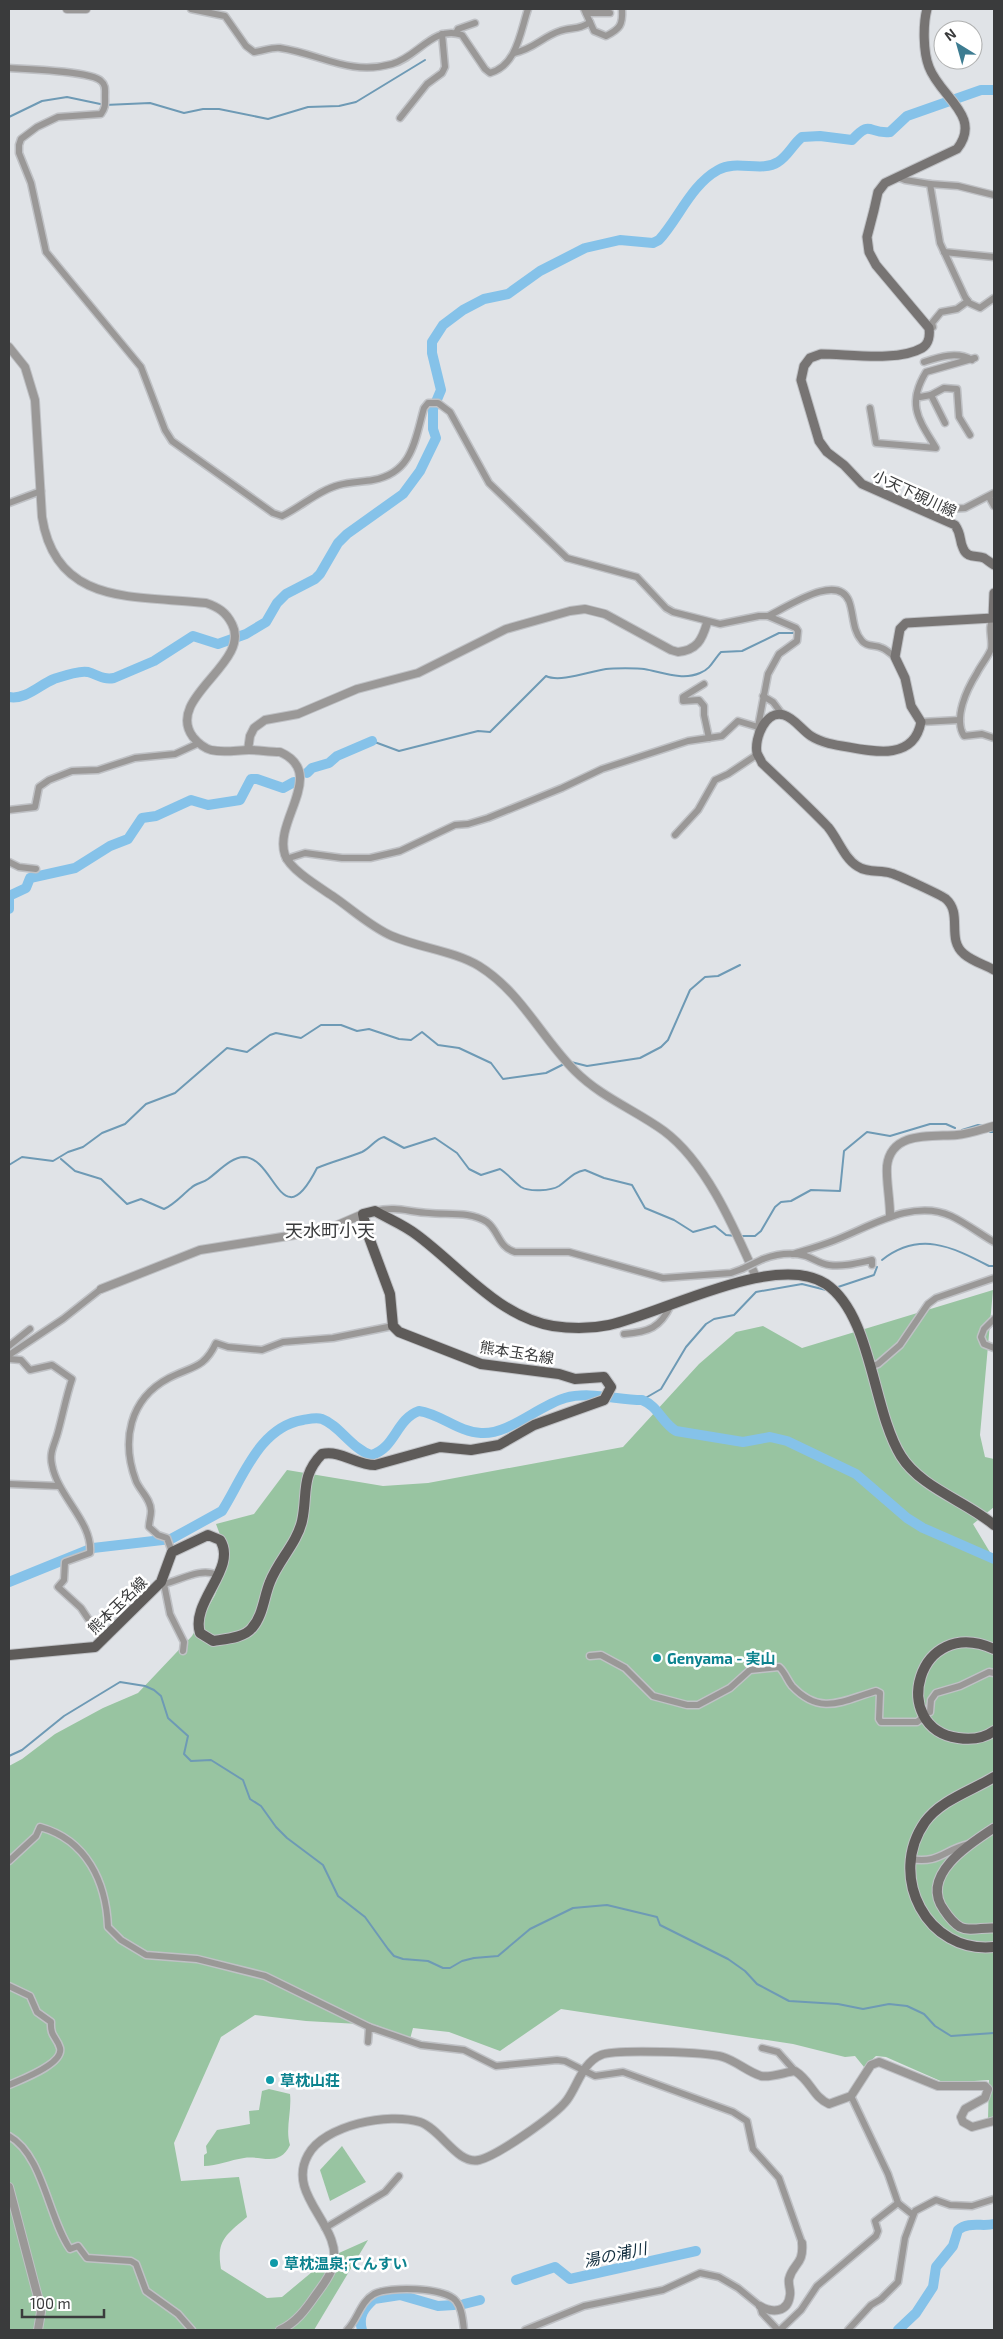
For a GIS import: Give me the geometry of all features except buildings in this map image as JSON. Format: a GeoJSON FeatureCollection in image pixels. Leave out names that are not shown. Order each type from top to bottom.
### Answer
{"type":"FeatureCollection","features":[{"type":"Feature","properties":{"kind":"main road","name":"小天下硯川線"},"geometry":{"type":"LineString","coordinates":[[927,9],[926,39],[928,65],[950,100],[963,115],[967,128],[965,139],[957,149],[896,176],[885,183],[878,192],[867,237],[869,252],[876,265],[929,328],[930,336],[926,345],[921,349],[895,355],[820,354],[810,358],[804,366],[801,380],[818,441],[826,452],[844,465],[862,484],[955,525],[962,535],[962,547],[970,557],[982,557],[994,566]]}},
{"type":"Feature","properties":{"kind":"main road"},"geometry":{"type":"LineString","coordinates":[[994,593],[993,618],[906,623],[900,629],[895,657],[905,678],[911,706],[921,722],[909,742],[894,751],[884,752],[826,743],[811,736],[786,715],[782,714],[769,718],[759,730],[758,754],[762,763],[827,827],[851,862],[860,868],[891,873],[944,896],[952,905],[955,915],[954,938],[959,948],[964,955],[994,970]]}},
{"type":"Feature","properties":{"kind":"main road"},"geometry":{"type":"LineString","coordinates":[[375,1211],[363,1214],[371,1245],[390,1294],[393,1326]]}},
{"type":"Feature","properties":{"kind":"main road","name":"熊本玉名線"},"geometry":{"type":"LineString","coordinates":[[375,1211],[415,1234],[502,1304],[521,1316],[544,1324],[576,1329],[612,1324],[756,1277],[788,1274],[802,1275],[826,1285],[847,1307],[858,1330],[892,1438],[902,1456],[916,1472],[994,1525]]}},
{"type":"Feature","properties":{"kind":"main road","name":"熊本玉名線"},"geometry":{"type":"LineString","coordinates":[[9,1655],[95,1647],[163,1583],[169,1545],[208,1535],[220,1540],[225,1551],[224,1561],[203,1604],[198,1628],[203,1636],[213,1641],[237,1636],[253,1628],[276,1567],[300,1527],[306,1480],[314,1462],[322,1454],[337,1453],[366,1465],[375,1465],[440,1447],[484,1449],[500,1445],[534,1425],[606,1398],[611,1387],[604,1377],[575,1379],[559,1374],[481,1364],[399,1332],[393,1326]]}},
{"type":"Feature","properties":{"kind":"main road"},"geometry":{"type":"LineString","coordinates":[[994,1648],[976,1642],[949,1644],[931,1657],[924,1666],[917,1688],[920,1705],[925,1716],[933,1726],[946,1735],[969,1740],[994,1731]]}},
{"type":"Feature","properties":{"kind":"main road"},"geometry":{"type":"LineString","coordinates":[[994,1777],[938,1808],[919,1831],[910,1859],[910,1882],[915,1898],[922,1912],[929,1920],[954,1939],[968,1945],[994,1947]]}},
{"type":"Feature","properties":{"kind":"main road"},"geometry":{"type":"LineString","coordinates":[[994,1828],[973,1843],[947,1866],[940,1876],[936,1888],[942,1907],[960,1927],[968,1929],[994,1928]]}},
{"type":"Feature","properties":{"kind":"street"},"geometry":{"type":"LineString","coordinates":[[67,9],[86,9]]}},
{"type":"Feature","properties":{"kind":"street"},"geometry":{"type":"LineString","coordinates":[[191,9],[225,16],[246,46],[254,52],[279,47],[357,68],[405,60],[428,40],[442,34],[456,33],[462,35],[482,65],[490,73],[508,64],[514,53],[528,9]]}},
{"type":"Feature","properties":{"kind":"street"},"geometry":{"type":"LineString","coordinates":[[610,13],[585,11],[594,31],[606,36],[618,30],[622,24],[622,9]]}},
{"type":"Feature","properties":{"kind":"street"},"geometry":{"type":"LineString","coordinates":[[514,53],[528,50],[561,30],[576,30],[590,22]]}},
{"type":"Feature","properties":{"kind":"street"},"geometry":{"type":"LineString","coordinates":[[456,33],[458,28],[475,23]]}},
{"type":"Feature","properties":{"kind":"street"},"geometry":{"type":"LineString","coordinates":[[400,118],[427,84],[442,73],[445,67],[442,34]]}},
{"type":"Feature","properties":{"kind":"street"},"geometry":{"type":"LineString","coordinates":[[9,68],[94,77],[101,80],[105,85],[105,108],[101,114],[58,117],[37,126],[21,139],[19,153],[31,183],[46,252],[142,367],[165,430],[177,446],[273,513],[282,516],[338,485],[374,480],[395,470],[405,462],[412,452],[424,408],[435,402],[450,412],[489,483],[567,558],[582,564],[637,577],[666,608],[707,623],[720,624],[768,616],[796,628],[798,637],[791,647],[779,654],[765,681],[759,730],[738,721],[722,736],[688,741],[602,769],[562,788],[488,818],[468,824],[454,825],[400,852],[370,858],[342,858],[306,853],[286,859]]}},
{"type":"Feature","properties":{"kind":"street"},"geometry":{"type":"LineString","coordinates":[[896,176],[905,180],[958,186],[994,195]]}},
{"type":"Feature","properties":{"kind":"street"},"geometry":{"type":"LineString","coordinates":[[930,184],[936,229],[944,252],[968,301],[980,308],[994,298]]}},
{"type":"Feature","properties":{"kind":"street"},"geometry":{"type":"LineString","coordinates":[[944,252],[994,257]]}},
{"type":"Feature","properties":{"kind":"street"},"geometry":{"type":"LineString","coordinates":[[933,327],[932,323],[941,312],[957,309],[968,301]]}},
{"type":"Feature","properties":{"kind":"street"},"geometry":{"type":"LineString","coordinates":[[9,347],[25,367],[35,400],[45,536],[50,549],[58,561],[76,579],[89,586],[119,594],[206,603],[218,607],[228,616],[235,637],[229,654],[192,702],[187,721],[190,732],[199,743],[211,750],[248,750],[285,754],[297,764],[300,773],[300,784],[283,837],[286,859],[306,877],[390,935],[477,965],[492,974],[513,994],[573,1070],[605,1095],[673,1138],[712,1190],[745,1250],[756,1277]]}},
{"type":"Feature","properties":{"kind":"street"},"geometry":{"type":"LineString","coordinates":[[870,408],[876,443],[936,448],[916,413],[919,384],[926,372],[974,359],[951,355],[924,362]]}},
{"type":"Feature","properties":{"kind":"street"},"geometry":{"type":"LineString","coordinates":[[917,394],[920,397],[931,395],[944,388],[957,389],[959,417],[970,435]]}},
{"type":"Feature","properties":{"kind":"street"},"geometry":{"type":"LineString","coordinates":[[931,395],[944,423]]}},
{"type":"Feature","properties":{"kind":"street"},"geometry":{"type":"LineString","coordinates":[[9,503],[41,491]]}},
{"type":"Feature","properties":{"kind":"street"},"geometry":{"type":"LineString","coordinates":[[923,511],[926,506],[931,504],[959,508],[992,495],[994,506]]}},
{"type":"Feature","properties":{"kind":"street"},"geometry":{"type":"LineString","coordinates":[[768,616],[818,590],[838,590],[847,596],[850,602],[856,630],[863,642],[868,646],[881,647],[897,643]]}},
{"type":"Feature","properties":{"kind":"street"},"geometry":{"type":"LineString","coordinates":[[248,750],[250,736],[254,728],[264,720],[298,714],[357,689],[418,673],[506,629],[525,622],[570,611],[594,610],[678,652],[697,645],[703,638],[707,623]]}},
{"type":"Feature","properties":{"kind":"street"},"geometry":{"type":"LineString","coordinates":[[993,618],[990,623],[991,648],[962,704],[960,720],[961,731],[964,736],[982,734],[994,738]]}},
{"type":"Feature","properties":{"kind":"street"},"geometry":{"type":"LineString","coordinates":[[881,647],[895,657]]}},
{"type":"Feature","properties":{"kind":"street"},"geometry":{"type":"LineString","coordinates":[[704,684],[683,697],[683,701],[698,700],[704,706],[704,715],[710,738]]}},
{"type":"Feature","properties":{"kind":"street"},"geometry":{"type":"LineString","coordinates":[[763,696],[772,702],[782,714]]}},
{"type":"Feature","properties":{"kind":"street"},"geometry":{"type":"LineString","coordinates":[[921,722],[960,720]]}},
{"type":"Feature","properties":{"kind":"street"},"geometry":{"type":"LineString","coordinates":[[9,810],[35,807],[37,792],[41,785],[72,771],[98,770],[135,758],[175,754],[199,743]]}},
{"type":"Feature","properties":{"kind":"street"},"geometry":{"type":"LineString","coordinates":[[675,835],[698,810],[715,780],[728,774],[758,754]]}},
{"type":"Feature","properties":{"kind":"street"},"geometry":{"type":"LineString","coordinates":[[9,862],[18,867],[36,869]]}},
{"type":"Feature","properties":{"kind":"street"},"geometry":{"type":"LineString","coordinates":[[890,1215],[887,1167],[894,1150],[910,1139],[927,1135],[960,1135],[994,1126]]}},
{"type":"Feature","properties":{"kind":"street"},"geometry":{"type":"LineString","coordinates":[[375,1211],[401,1208],[422,1213],[460,1214],[487,1223],[492,1227],[502,1245],[508,1250],[515,1252],[570,1252],[663,1278],[731,1273],[776,1254],[806,1256],[827,1265],[852,1264],[872,1260],[872,1265]]}},
{"type":"Feature","properties":{"kind":"street"},"geometry":{"type":"LineString","coordinates":[[793,1254],[833,1241],[890,1215],[914,1212],[950,1216],[994,1242]]}},
{"type":"Feature","properties":{"kind":"street"},"geometry":{"type":"LineString","coordinates":[[9,1356],[63,1320],[101,1289],[200,1250],[326,1230],[363,1214]]}},
{"type":"Feature","properties":{"kind":"street"},"geometry":{"type":"LineString","coordinates":[[870,1367],[878,1364],[900,1345],[928,1304],[936,1298],[994,1278]]}},
{"type":"Feature","properties":{"kind":"street"},"geometry":{"type":"LineString","coordinates":[[624,1334],[643,1332],[663,1322],[671,1305]]}},
{"type":"Feature","properties":{"kind":"street"},"geometry":{"type":"LineString","coordinates":[[994,1319],[984,1329],[981,1337],[984,1344],[994,1348]]}},
{"type":"Feature","properties":{"kind":"street"},"geometry":{"type":"LineString","coordinates":[[169,1545],[149,1526],[151,1511],[149,1501],[136,1482],[130,1452],[132,1415],[143,1399],[163,1381],[205,1362],[216,1343],[228,1347],[262,1350],[283,1342],[333,1338],[393,1326]]}},
{"type":"Feature","properties":{"kind":"street"},"geometry":{"type":"LineString","coordinates":[[9,1346],[30,1329]]}},
{"type":"Feature","properties":{"kind":"street"},"geometry":{"type":"LineString","coordinates":[[9,1356],[21,1360],[30,1370],[52,1366],[72,1379],[51,1454],[58,1486],[81,1519],[90,1553],[65,1562],[64,1580],[58,1587],[81,1608],[103,1641]]}},
{"type":"Feature","properties":{"kind":"street"},"geometry":{"type":"LineString","coordinates":[[9,1484],[58,1486]]}},
{"type":"Feature","properties":{"kind":"street"},"geometry":{"type":"LineString","coordinates":[[184,1651],[184,1642],[170,1614],[163,1583],[197,1573],[210,1572],[217,1575]]}},
{"type":"Feature","properties":{"kind":"street"},"geometry":{"type":"LineString","coordinates":[[590,1656],[601,1655],[625,1668],[654,1696],[686,1705],[698,1705],[722,1692],[743,1678],[750,1670],[779,1667],[792,1686],[811,1701],[822,1705],[849,1702],[876,1691],[880,1693],[879,1718],[881,1722],[916,1722],[921,1719]]}},
{"type":"Feature","properties":{"kind":"street"},"geometry":{"type":"LineString","coordinates":[[930,1712],[931,1700],[936,1693],[960,1686],[989,1672],[994,1673]]}},
{"type":"Feature","properties":{"kind":"street"},"geometry":{"type":"LineString","coordinates":[[9,1861],[36,1836],[40,1827],[58,1832],[69,1839],[99,1877],[107,1912],[108,1927],[116,1937],[146,1955],[197,1959],[265,1976],[369,2027],[421,2045],[464,2050],[496,2066],[557,2060],[565,2061],[583,2071],[601,2076],[623,2072],[742,2116],[750,2128],[754,2149],[779,2178],[802,2243],[802,2259],[789,2281],[790,2296],[787,2304],[781,2310],[774,2312],[760,2306],[719,2277],[700,2273],[663,2290],[584,2306],[525,2330]]}},
{"type":"Feature","properties":{"kind":"street"},"geometry":{"type":"LineString","coordinates":[[910,1859],[925,1862],[934,1860],[959,1846],[973,1843]]}},
{"type":"Feature","properties":{"kind":"street"},"geometry":{"type":"LineString","coordinates":[[9,1986],[30,1996],[34,2001],[37,2012],[51,2022],[53,2037],[60,2047],[60,2054],[48,2066],[9,2085]]}},
{"type":"Feature","properties":{"kind":"street"},"geometry":{"type":"LineString","coordinates":[[368,2042],[369,2027]]}},
{"type":"Feature","properties":{"kind":"street"},"geometry":{"type":"LineString","coordinates":[[762,2048],[778,2052],[795,2071],[806,2078],[819,2100],[829,2104],[851,2096],[871,2065],[879,2062],[938,2086],[985,2086],[988,2089],[985,2098],[965,2109],[961,2117],[963,2122],[972,2128],[994,2121]]}},
{"type":"Feature","properties":{"kind":"street"},"geometry":{"type":"LineString","coordinates":[[280,2330],[302,2313],[331,2272],[334,2258],[333,2246],[326,2228],[310,2201],[302,2180],[307,2155],[328,2136],[354,2125],[407,2120],[419,2122],[432,2128],[464,2158],[479,2160],[552,2117],[568,2099],[583,2071],[592,2060],[612,2052],[722,2057],[762,2076],[795,2071]]}},
{"type":"Feature","properties":{"kind":"street"},"geometry":{"type":"LineString","coordinates":[[851,2096],[888,2174],[898,2203],[913,2215]]}},
{"type":"Feature","properties":{"kind":"street"},"geometry":{"type":"LineString","coordinates":[[9,2136],[23,2146],[41,2177],[63,2239],[70,2249],[78,2246],[87,2258],[131,2261],[136,2264],[146,2291],[170,2308],[192,2330]]}},
{"type":"Feature","properties":{"kind":"street"},"geometry":{"type":"LineString","coordinates":[[326,2228],[385,2192],[399,2176]]}},
{"type":"Feature","properties":{"kind":"street"},"geometry":{"type":"LineString","coordinates":[[9,2187],[40,2301],[41,2312],[38,2330]]}},
{"type":"Feature","properties":{"kind":"street"},"geometry":{"type":"LineString","coordinates":[[848,2330],[871,2304],[882,2299],[898,2282],[901,2253],[915,2211],[936,2200],[950,2205],[972,2206],[994,2199]]}},
{"type":"Feature","properties":{"kind":"street"},"geometry":{"type":"LineString","coordinates":[[760,2306],[762,2313],[779,2330],[801,2310],[817,2286],[876,2236],[878,2231],[875,2221],[898,2203]]}},
{"type":"Feature","properties":{"kind":"street"},"geometry":{"type":"LineString","coordinates":[[347,2330],[366,2300],[386,2289],[396,2288],[445,2293],[455,2299],[459,2306],[464,2330]]}},
{"type":"Feature","properties":{"kind":"green space"},"geometry":{"type":"Polygon","coordinates":[[[993,1290],[980,1435],[985,1457],[994,1459],[994,1507],[973,1524],[994,1559],[994,2117],[988,2119],[989,2080],[945,2083],[886,2057],[876,2056],[864,2067],[855,2056],[845,2057],[793,2044],[561,2009],[500,2051],[449,2032],[413,2028],[410,2039],[376,2025],[306,2021],[255,2015],[221,2037],[174,2143],[181,2181],[239,2177],[247,2217],[228,2234],[221,2245],[221,2269],[267,2298],[282,2297],[330,2257],[368,2240],[314,2330],[9,2330],[9,1766],[22,1759],[55,1734],[103,1708],[138,1693],[192,1636],[215,1595],[229,1559],[216,1524],[254,1514],[287,1470],[383,1486],[428,1483],[623,1447],[699,1364],[736,1332],[763,1326],[802,1348],[993,1290]]]}},
{"type":"Feature","properties":{"kind":"green space"},"geometry":{"type":"Polygon","coordinates":[[[269,2089],[290,2094],[288,2133],[290,2145],[286,2152],[275,2158],[244,2158],[204,2166],[204,2155],[207,2153],[206,2146],[217,2130],[250,2124],[249,2111],[259,2110],[262,2091],[269,2089]]]}},
{"type":"Feature","properties":{"kind":"green space"},"geometry":{"type":"Polygon","coordinates":[[[342,2146],[366,2182],[330,2201],[320,2170],[342,2146]]]}},
{"type":"Feature","properties":{"kind":"waterway"},"geometry":{"type":"LineString","coordinates":[[9,117],[42,101],[67,97],[105,105],[150,103],[184,113],[203,109],[219,109],[268,119],[308,107],[339,106],[356,102],[425,60]]}},
{"type":"Feature","properties":{"kind":"waterway"},"geometry":{"type":"LineString","coordinates":[[9,697],[21,696],[54,679],[76,673],[88,672],[104,678],[114,678],[154,661],[193,636],[218,644],[246,634],[266,622],[277,603],[286,594],[315,579],[320,574],[338,543],[347,534],[403,494],[420,471],[436,438],[433,429],[433,409],[441,390],[432,353],[432,342],[443,325],[463,310],[484,299],[508,294],[540,271],[585,248],[620,240],[653,243],[659,240],[700,184],[709,176],[725,167],[771,165],[782,159],[802,137],[820,136],[852,140],[863,130],[867,129],[890,132],[907,116],[981,90],[994,90]]}},
{"type":"Feature","properties":{"kind":"waterway"},"geometry":{"type":"LineString","coordinates":[[372,741],[399,751],[478,731],[490,732],[546,676],[559,678],[606,669],[625,668],[644,669],[679,676],[693,675],[707,669],[721,652],[742,651],[779,633],[793,633]]}},
{"type":"Feature","properties":{"kind":"waterway"},"geometry":{"type":"LineString","coordinates":[[307,773],[312,768],[329,763],[337,756],[372,741]]}},
{"type":"Feature","properties":{"kind":"waterway"},"geometry":{"type":"LineString","coordinates":[[9,909],[9,896],[26,888],[30,878],[75,868],[110,846],[128,839],[142,818],[156,816],[191,800],[208,805],[240,800],[251,779],[257,779],[283,788],[294,782]]}},
{"type":"Feature","properties":{"kind":"waterway"},"geometry":{"type":"LineString","coordinates":[[571,1062],[587,1066],[640,1058],[661,1047],[668,1040],[690,990],[705,977],[718,976],[740,965]]}},
{"type":"Feature","properties":{"kind":"waterway"},"geometry":{"type":"LineString","coordinates":[[9,1165],[22,1157],[53,1161],[68,1152],[83,1147],[102,1133],[125,1124],[146,1104],[175,1093],[227,1048],[247,1052],[270,1035],[276,1033],[301,1038],[321,1025],[341,1025],[357,1031],[369,1029],[399,1039],[411,1040],[422,1032],[438,1045],[459,1048],[491,1063],[503,1079],[546,1073],[564,1064]]}},
{"type":"Feature","properties":{"kind":"waterway"},"geometry":{"type":"LineString","coordinates":[[741,1236],[755,1236],[761,1231],[775,1207],[781,1202],[791,1201],[811,1190],[840,1191],[844,1151],[867,1132],[890,1136],[930,1124],[946,1124],[955,1128]]}},
{"type":"Feature","properties":{"kind":"waterway"},"geometry":{"type":"LineString","coordinates":[[962,1130],[978,1125],[984,1126]]}},
{"type":"Feature","properties":{"kind":"waterway"},"geometry":{"type":"LineString","coordinates":[[61,1159],[75,1171],[101,1179],[127,1204],[141,1199],[164,1209],[193,1186],[206,1180],[234,1159],[244,1157],[255,1161],[264,1169],[279,1190],[287,1196],[295,1196],[305,1188],[317,1168],[362,1152],[381,1138],[384,1137],[404,1148],[435,1138],[457,1153],[469,1169],[481,1175],[500,1169],[521,1187],[529,1190],[540,1190],[555,1188],[574,1174],[585,1170],[604,1178],[632,1185],[645,1208],[674,1220],[693,1232],[715,1226],[726,1235],[736,1236]]}},
{"type":"Feature","properties":{"kind":"waterway"},"geometry":{"type":"LineString","coordinates":[[882,1260],[896,1251],[922,1244],[948,1248],[989,1266],[994,1266]]}},
{"type":"Feature","properties":{"kind":"waterway"},"geometry":{"type":"LineString","coordinates":[[835,1288],[874,1275],[877,1267]]}},
{"type":"Feature","properties":{"kind":"waterway"},"geometry":{"type":"LineString","coordinates":[[642,1400],[661,1389],[686,1347],[706,1324],[714,1319],[734,1315],[756,1292],[802,1284],[826,1290]]}},
{"type":"Feature","properties":{"kind":"waterway"},"geometry":{"type":"LineString","coordinates":[[9,1582],[93,1548],[171,1539],[222,1511],[245,1470],[264,1443],[288,1425],[303,1420],[317,1418],[328,1422],[358,1448],[371,1455],[385,1447],[405,1420],[419,1411],[465,1430],[481,1433],[502,1430],[555,1402],[565,1398],[584,1395],[642,1400],[652,1406],[667,1424],[676,1431],[743,1442],[770,1437],[787,1441],[856,1474],[907,1518],[923,1528],[994,1559]]}},
{"type":"Feature","properties":{"kind":"waterway"},"geometry":{"type":"LineString","coordinates":[[9,1756],[22,1750],[64,1716],[120,1682],[145,1686],[161,1696],[168,1718],[188,1736],[184,1754],[191,1761],[211,1760],[243,1780],[250,1799],[261,1806],[276,1827],[287,1838],[323,1865],[338,1896],[365,1917],[394,1956],[403,1959],[428,1961],[443,1968],[450,1968],[462,1961],[498,1956],[530,1929],[573,1908],[607,1905],[657,1917],[660,1925],[728,1959],[745,1971],[757,1984],[789,2001],[838,2004],[863,2009],[889,2004],[907,2006],[924,2014],[935,2026],[951,2036],[994,2033]]}},
{"type":"Feature","properties":{"kind":"waterway"},"geometry":{"type":"LineString","coordinates":[[898,2330],[916,2313],[933,2287],[936,2267],[953,2246],[958,2230],[971,2225],[994,2224]]}},
{"type":"Feature","properties":{"kind":"waterway","name":"湯の浦川"},"geometry":{"type":"LineString","coordinates":[[516,2280],[555,2267],[570,2279],[696,2251]]}},
{"type":"Feature","properties":{"kind":"waterway","name":"湯の浦川"},"geometry":{"type":"LineString","coordinates":[[362,2330],[361,2316],[374,2299],[400,2295],[438,2306],[454,2305]]}},
{"type":"Feature","properties":{"kind":"waterway","name":"湯の浦川"},"geometry":{"type":"LineString","coordinates":[[464,2304],[480,2300]]}},
{"type":"Feature","properties":{"kind":"place","name":"Genyama - 実山"},"geometry":{"type":"Point","coordinates":[657,1658]}},
{"type":"Feature","properties":{"kind":"place","name":"草枕山荘"},"geometry":{"type":"Point","coordinates":[270,2080]}},
{"type":"Feature","properties":{"kind":"place","name":"草枕温泉;てんすい"},"geometry":{"type":"Point","coordinates":[274,2263]}},
{"type":"Feature","properties":{"kind":"district","name":"天水町小天"},"geometry":{"type":"Point","coordinates":[330,1230]}}]}
